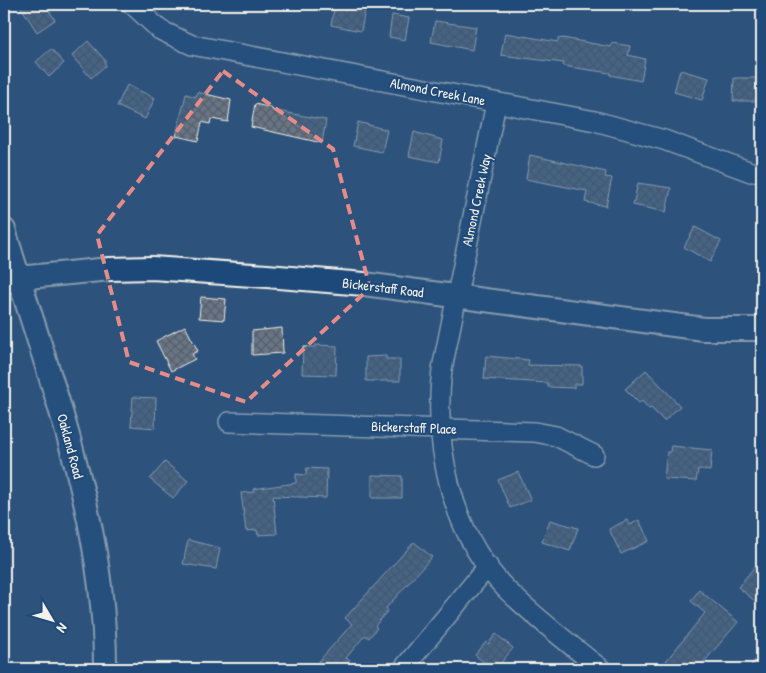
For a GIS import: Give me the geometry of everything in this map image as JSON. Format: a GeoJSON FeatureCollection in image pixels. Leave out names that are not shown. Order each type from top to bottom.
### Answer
{"type":"FeatureCollection","features":[{"type":"Feature","properties":{"kind":"street","name":"Almond Creek Lane"},"geometry":{"type":"LineString","coordinates":[[132,4],[160,30],[192,45],[595,121],[664,140],[751,172]]}},
{"type":"Feature","properties":{"kind":"street","name":"Almond Creek Way"},"geometry":{"type":"LineString","coordinates":[[496,103],[455,296],[440,390],[445,469],[458,510],[488,566],[507,589],[601,669]]}},
{"type":"Feature","properties":{"kind":"street","name":"Oakland Road"},"geometry":{"type":"LineString","coordinates":[[4,230],[11,280],[52,377],[72,445],[85,500],[101,602],[105,669]]}},
{"type":"Feature","properties":{"kind":"street","name":"Bickerstaff Road"},"geometry":{"type":"LineString","coordinates":[[11,280],[110,269],[152,268],[364,284],[704,329],[762,330]]}},
{"type":"Feature","properties":{"kind":"street","name":"Bickerstaff Place"},"geometry":{"type":"LineString","coordinates":[[229,422],[535,432],[556,436],[594,456]]}},
{"type":"Feature","properties":{"kind":"street"},"geometry":{"type":"LineString","coordinates":[[403,669],[488,566]]}},
{"type":"Feature","properties":{"kind":"highlighted area"},"geometry":{"type":"Polygon","coordinates":[[[223,71],[333,149],[370,288],[246,402],[129,362],[97,235],[223,71]]]}},
{"type":"Feature","properties":{"kind":"building"},"geometry":{"type":"Polygon","coordinates":[[[19,4],[45,4],[55,20],[37,32],[19,4]]]}},
{"type":"Feature","properties":{"kind":"building"},"geometry":{"type":"Polygon","coordinates":[[[335,4],[366,4],[361,31],[331,25],[335,4]]]}},
{"type":"Feature","properties":{"kind":"building"},"geometry":{"type":"Polygon","coordinates":[[[392,15],[409,18],[405,40],[389,37],[392,15]]]}},
{"type":"Feature","properties":{"kind":"building"},"geometry":{"type":"Polygon","coordinates":[[[435,21],[476,27],[472,50],[431,42],[435,21]]]}},
{"type":"Feature","properties":{"kind":"building"},"geometry":{"type":"Polygon","coordinates":[[[505,33],[558,42],[558,39],[563,38],[611,47],[612,43],[630,46],[628,55],[645,59],[641,81],[610,75],[610,73],[563,66],[564,63],[501,55],[505,33]]]}},
{"type":"Feature","properties":{"kind":"building"},"geometry":{"type":"Polygon","coordinates":[[[88,41],[105,60],[105,66],[91,78],[72,56],[88,41]]]}},
{"type":"Feature","properties":{"kind":"building"},"geometry":{"type":"Polygon","coordinates":[[[51,49],[64,63],[49,77],[36,62],[51,49]]]}},
{"type":"Feature","properties":{"kind":"building"},"geometry":{"type":"Polygon","coordinates":[[[680,70],[709,78],[702,100],[674,92],[680,70]]]}},
{"type":"Feature","properties":{"kind":"building"},"geometry":{"type":"Polygon","coordinates":[[[734,78],[760,78],[760,101],[733,101],[734,78]]]}},
{"type":"Feature","properties":{"kind":"building"},"geometry":{"type":"Polygon","coordinates":[[[127,85],[155,98],[145,119],[117,106],[127,85]]]}},
{"type":"Feature","properties":{"kind":"building"},"geometry":{"type":"Polygon","coordinates":[[[197,92],[231,100],[228,122],[211,119],[210,124],[202,122],[198,141],[176,136],[186,94],[196,97],[197,92]]]}},
{"type":"Feature","properties":{"kind":"building"},"geometry":{"type":"Polygon","coordinates":[[[255,104],[272,108],[272,110],[326,120],[322,143],[251,127],[255,104]]]}},
{"type":"Feature","properties":{"kind":"building"},"geometry":{"type":"Polygon","coordinates":[[[358,122],[387,130],[382,152],[353,146],[358,122]]]}},
{"type":"Feature","properties":{"kind":"building"},"geometry":{"type":"Polygon","coordinates":[[[414,132],[443,140],[439,162],[409,156],[414,132]]]}},
{"type":"Feature","properties":{"kind":"building"},"geometry":{"type":"Polygon","coordinates":[[[530,155],[606,172],[605,177],[612,178],[606,206],[585,202],[587,191],[526,179],[530,155]]]}},
{"type":"Feature","properties":{"kind":"building"},"geometry":{"type":"Polygon","coordinates":[[[638,183],[671,188],[666,212],[633,205],[638,183]]]}},
{"type":"Feature","properties":{"kind":"building"},"geometry":{"type":"Polygon","coordinates":[[[695,227],[721,241],[710,262],[684,247],[695,227]]]}},
{"type":"Feature","properties":{"kind":"building"},"geometry":{"type":"Polygon","coordinates":[[[201,297],[226,299],[224,320],[199,318],[201,297]]]}},
{"type":"Feature","properties":{"kind":"building"},"geometry":{"type":"Polygon","coordinates":[[[185,326],[198,351],[192,354],[195,359],[171,371],[156,341],[185,326]]]}},
{"type":"Feature","properties":{"kind":"building"},"geometry":{"type":"Polygon","coordinates":[[[282,328],[283,353],[252,355],[252,331],[282,328]]]}},
{"type":"Feature","properties":{"kind":"building"},"geometry":{"type":"Polygon","coordinates":[[[315,345],[337,346],[336,375],[302,374],[303,347],[315,347],[315,345]]]}},
{"type":"Feature","properties":{"kind":"building"},"geometry":{"type":"Polygon","coordinates":[[[386,356],[386,359],[400,359],[400,381],[366,381],[366,357],[386,356]]]}},
{"type":"Feature","properties":{"kind":"building"},"geometry":{"type":"Polygon","coordinates":[[[486,356],[529,360],[528,365],[582,366],[582,384],[574,384],[574,388],[548,387],[548,383],[484,379],[486,356]]]}},
{"type":"Feature","properties":{"kind":"building"},"geometry":{"type":"Polygon","coordinates":[[[646,370],[680,406],[664,421],[642,401],[639,403],[625,389],[646,370]]]}},
{"type":"Feature","properties":{"kind":"building"},"geometry":{"type":"Polygon","coordinates":[[[133,397],[156,398],[155,428],[131,426],[133,397]]]}},
{"type":"Feature","properties":{"kind":"building"},"geometry":{"type":"Polygon","coordinates":[[[671,446],[712,450],[710,471],[698,469],[696,481],[664,479],[667,452],[670,452],[671,446]]]}},
{"type":"Feature","properties":{"kind":"building"},"geometry":{"type":"Polygon","coordinates":[[[165,462],[188,481],[173,498],[150,479],[165,462]]]}},
{"type":"Feature","properties":{"kind":"building"},"geometry":{"type":"Polygon","coordinates":[[[307,468],[327,469],[326,498],[273,496],[277,534],[258,535],[257,530],[246,531],[241,493],[254,492],[253,489],[296,483],[296,474],[306,475],[307,468]]]}},
{"type":"Feature","properties":{"kind":"building"},"geometry":{"type":"Polygon","coordinates":[[[518,472],[531,500],[510,508],[498,480],[518,472]]]}},
{"type":"Feature","properties":{"kind":"building"},"geometry":{"type":"Polygon","coordinates":[[[372,475],[402,476],[402,498],[372,498],[372,475]]]}},
{"type":"Feature","properties":{"kind":"building"},"geometry":{"type":"Polygon","coordinates":[[[550,520],[578,528],[570,551],[542,542],[550,520]]]}},
{"type":"Feature","properties":{"kind":"building"},"geometry":{"type":"Polygon","coordinates":[[[627,520],[630,525],[639,520],[649,541],[621,554],[609,529],[627,520]]]}},
{"type":"Feature","properties":{"kind":"building"},"geometry":{"type":"Polygon","coordinates":[[[188,540],[220,548],[216,569],[183,564],[188,540]]]}},
{"type":"Feature","properties":{"kind":"building"},"geometry":{"type":"Polygon","coordinates":[[[414,542],[432,557],[386,608],[388,610],[375,626],[377,628],[369,638],[365,635],[346,658],[350,661],[342,669],[312,669],[352,624],[345,618],[414,542]]]}},
{"type":"Feature","properties":{"kind":"building"},"geometry":{"type":"Polygon","coordinates":[[[762,558],[762,594],[756,602],[738,587],[762,558]]]}},
{"type":"Feature","properties":{"kind":"building"},"geometry":{"type":"Polygon","coordinates":[[[699,590],[738,622],[698,669],[677,669],[666,661],[705,613],[691,601],[699,590]]]}},
{"type":"Feature","properties":{"kind":"building"},"geometry":{"type":"Polygon","coordinates":[[[496,634],[513,648],[496,669],[492,669],[475,655],[496,634]]]}}]}
